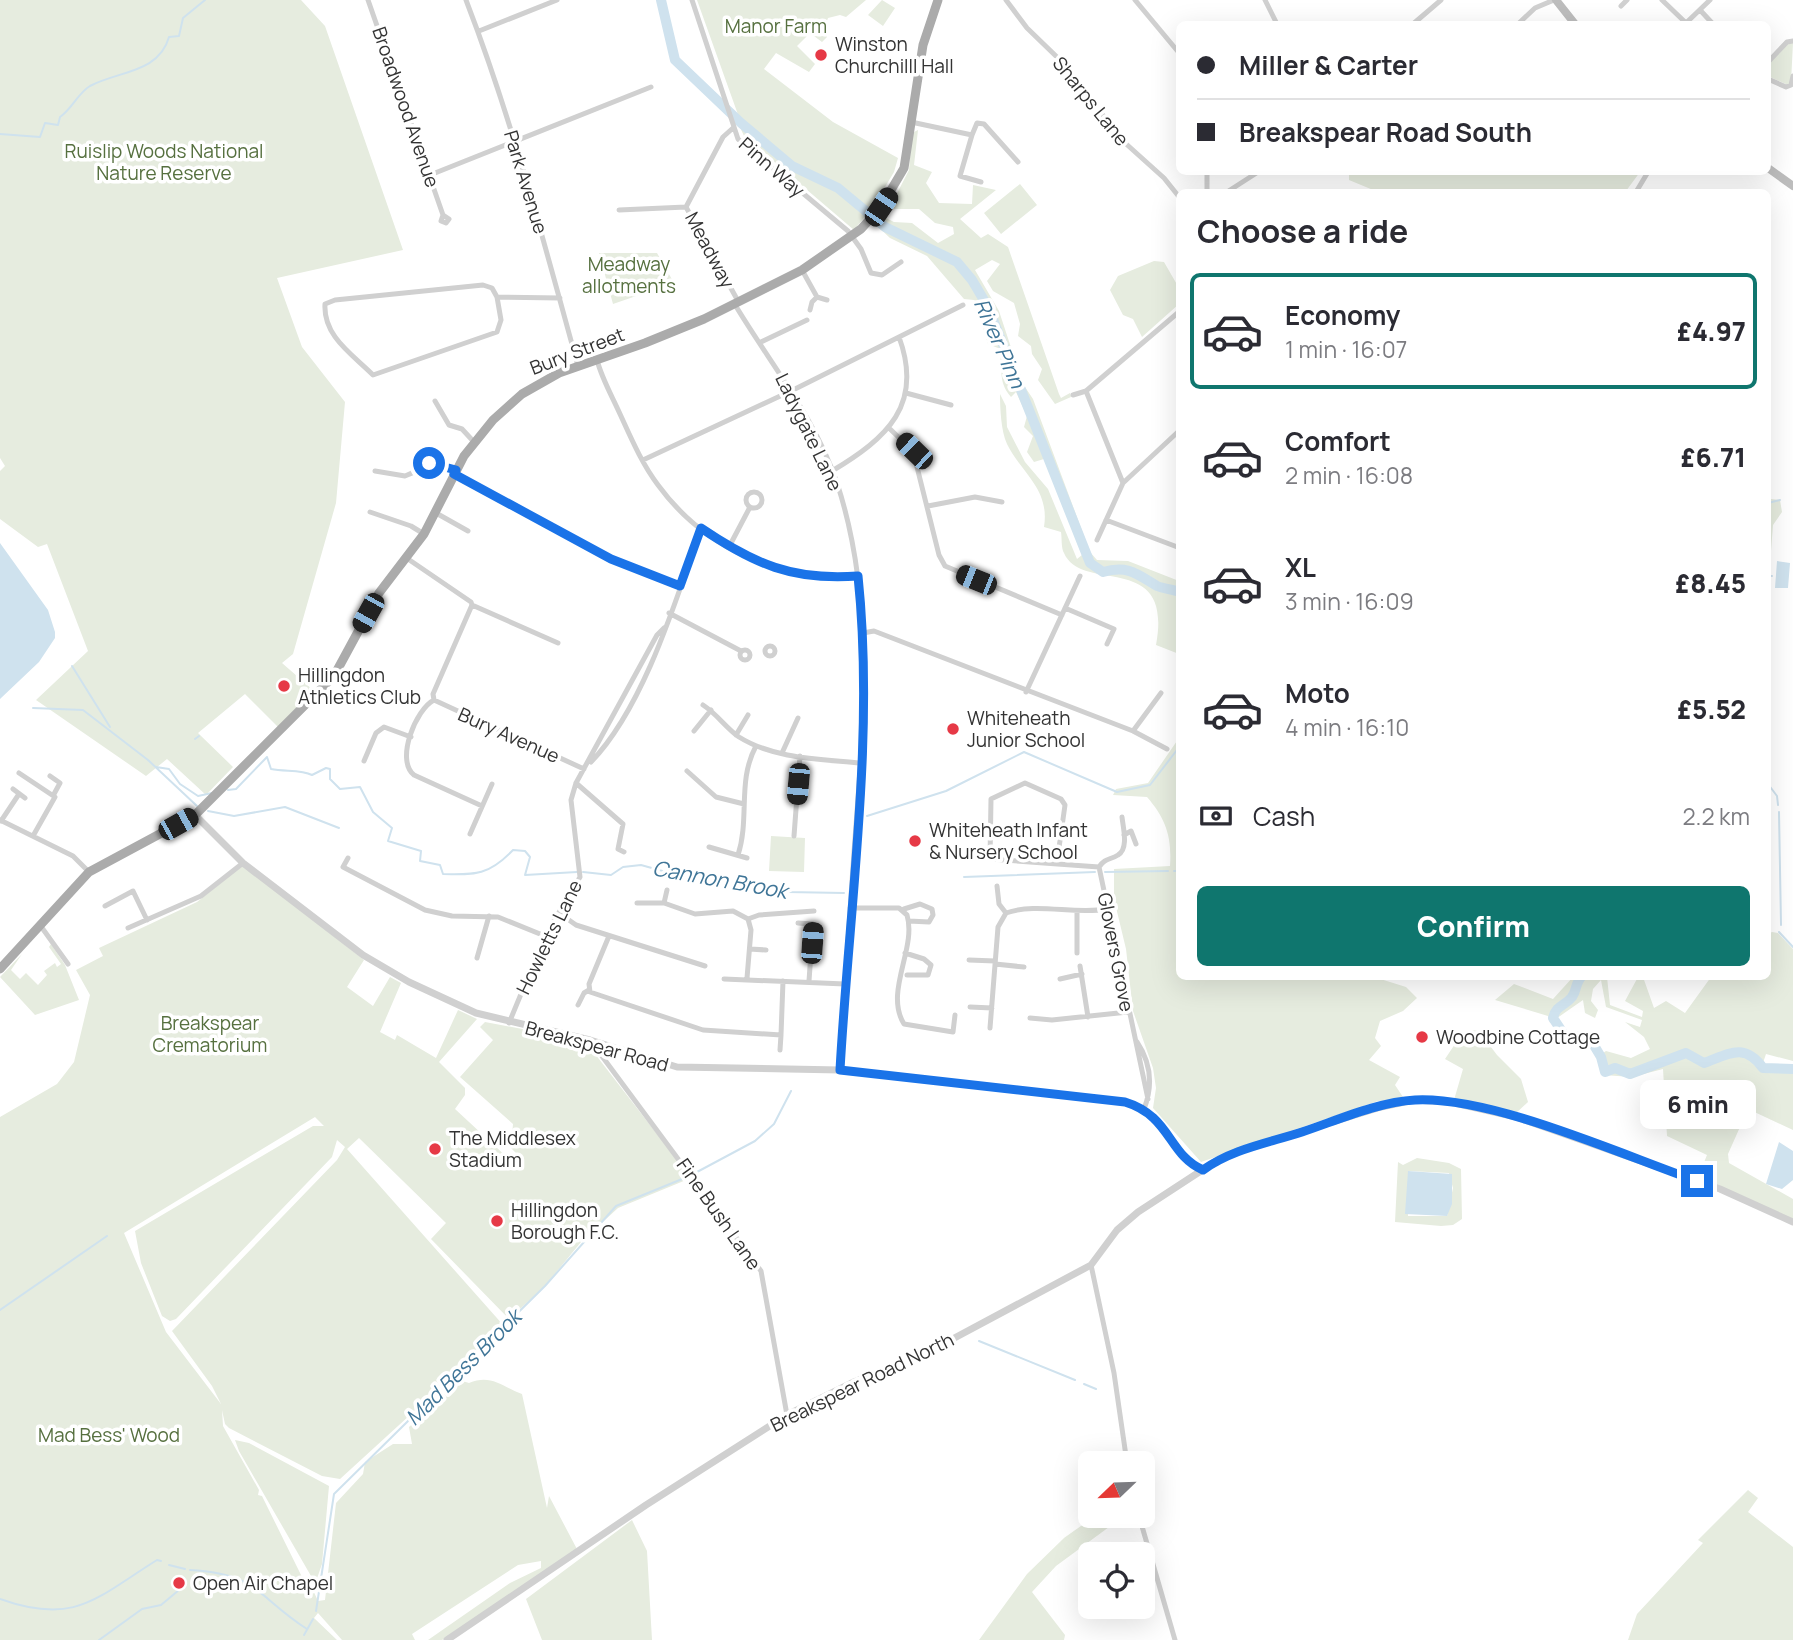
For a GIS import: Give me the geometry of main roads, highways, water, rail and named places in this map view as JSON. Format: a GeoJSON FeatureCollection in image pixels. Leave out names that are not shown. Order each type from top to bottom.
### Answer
{"type":"FeatureCollection","features":[{"type":"Feature","properties":{"kind":"main road","name":"Bury Street"},"geometry":{"type":"LineString","coordinates":[[0,969],[89,872],[195,815],[334,676],[379,593],[408,559],[424,534],[455,472],[474,442],[525,392],[540,382],[578,366],[680,330],[802,270],[852,237],[870,219],[880,208],[904,168],[923,45],[938,0]]}},
{"type":"Feature","properties":{"kind":"main road"},"geometry":{"type":"LineString","coordinates":[[1555,0],[1573,21]]}},
{"type":"Feature","properties":{"kind":"main road"},"geometry":{"type":"LineString","coordinates":[[1771,169],[1793,180]]}},
{"type":"Feature","properties":{"kind":"main road"},"geometry":{"type":"LineString","coordinates":[[1771,170],[1793,186]]}},
{"type":"Feature","properties":{"kind":"water"},"geometry":{"type":"Polygon","coordinates":[[[0,543],[48,610],[55,638],[39,662],[0,699],[0,543]]]}},
{"type":"Feature","properties":{"kind":"water"},"geometry":{"type":"Polygon","coordinates":[[[1777,561],[1790,563],[1788,588],[1775,588],[1777,561]]]}},
{"type":"Feature","properties":{"kind":"water"},"geometry":{"type":"Polygon","coordinates":[[[1779,1142],[1793,1151],[1793,1180],[1782,1189],[1766,1184],[1779,1142]]]}},
{"type":"Feature","properties":{"kind":"water"},"geometry":{"type":"Polygon","coordinates":[[[1408,1171],[1452,1174],[1452,1204],[1447,1216],[1405,1214],[1408,1171]]]}},
{"type":"Feature","properties":{"kind":"waterway"},"geometry":{"type":"LineString","coordinates":[[0,134],[40,137],[45,123],[58,125],[60,117],[90,86],[136,69],[156,58],[169,37],[179,36],[183,18],[205,0]]}},
{"type":"Feature","properties":{"kind":"waterway","name":"River Pinn"},"geometry":{"type":"LineString","coordinates":[[661,0],[675,60],[741,123],[792,166],[838,188],[885,227],[957,262],[972,280],[988,307],[1090,563],[1103,572],[1126,570],[1157,586],[1176,591]]}},
{"type":"Feature","properties":{"kind":"waterway"},"geometry":{"type":"LineString","coordinates":[[1771,502],[1780,500]]}},
{"type":"Feature","properties":{"kind":"waterway"},"geometry":{"type":"LineString","coordinates":[[72,666],[110,727]]}},
{"type":"Feature","properties":{"kind":"waterway","name":"Cannon Brook"},"geometry":{"type":"LineString","coordinates":[[33,708],[83,710],[148,760],[197,806]]}},
{"type":"Feature","properties":{"kind":"waterway"},"geometry":{"type":"LineString","coordinates":[[195,739],[199,736]]}},
{"type":"Feature","properties":{"kind":"waterway"},"geometry":{"type":"LineString","coordinates":[[867,816],[946,791],[1024,752],[1117,792],[1150,785],[1176,751]]}},
{"type":"Feature","properties":{"kind":"waterway","name":"Cannon Brook"},"geometry":{"type":"LineString","coordinates":[[228,790],[236,789],[267,757],[271,769],[312,775],[326,768],[330,769],[330,779],[340,789],[360,787],[373,812],[392,828],[388,841],[421,851],[420,861],[440,865],[443,874],[481,872],[497,864],[513,850],[525,851],[530,857],[525,875],[577,872]]}},
{"type":"Feature","properties":{"kind":"waterway","name":"Cannon Brook"},"geometry":{"type":"LineString","coordinates":[[156,767],[169,769],[180,784],[198,796],[212,793]]}},
{"type":"Feature","properties":{"kind":"waterway"},"geometry":{"type":"LineString","coordinates":[[1771,788],[1777,796],[1778,805]]}},
{"type":"Feature","properties":{"kind":"waterway"},"geometry":{"type":"LineString","coordinates":[[208,811],[234,816],[285,807],[339,828]]}},
{"type":"Feature","properties":{"kind":"waterway"},"geometry":{"type":"LineString","coordinates":[[1779,812],[1781,925]]}},
{"type":"Feature","properties":{"kind":"waterway","name":"Cannon Brook"},"geometry":{"type":"LineString","coordinates":[[583,872],[611,875],[623,867],[641,865],[666,872],[694,870],[717,879],[787,892],[844,893]]}},
{"type":"Feature","properties":{"kind":"waterway","name":"Cannon Brook"},"geometry":{"type":"LineString","coordinates":[[1105,872],[1168,871]]}},
{"type":"Feature","properties":{"kind":"waterway","name":"Cannon Brook"},"geometry":{"type":"LineString","coordinates":[[964,877],[1095,872]]}},
{"type":"Feature","properties":{"kind":"waterway"},"geometry":{"type":"LineString","coordinates":[[1779,932],[1793,947]]}},
{"type":"Feature","properties":{"kind":"waterway","name":"River Pinn"},"geometry":{"type":"LineString","coordinates":[[1579,980],[1572,997],[1558,1008],[1553,1018],[1565,1036],[1589,1037],[1601,1057],[1605,1072],[1615,1068],[1630,1074],[1686,1053],[1704,1063],[1736,1052],[1749,1055],[1763,1068],[1793,1069]]}},
{"type":"Feature","properties":{"kind":"waterway","name":"Mad Bess Brook"},"geometry":{"type":"LineString","coordinates":[[697,1172],[755,1141],[774,1124],[791,1091]]}},
{"type":"Feature","properties":{"kind":"waterway","name":"Mad Bess Brook"},"geometry":{"type":"LineString","coordinates":[[316,1611],[334,1494],[545,1286],[616,1206],[687,1177]]}},
{"type":"Feature","properties":{"kind":"waterway"},"geometry":{"type":"LineString","coordinates":[[0,1310],[107,1236]]}},
{"type":"Feature","properties":{"kind":"waterway"},"geometry":{"type":"LineString","coordinates":[[979,1341],[1075,1380]]}},
{"type":"Feature","properties":{"kind":"waterway"},"geometry":{"type":"LineString","coordinates":[[1084,1384],[1096,1389]]}},
{"type":"Feature","properties":{"kind":"waterway"},"geometry":{"type":"LineString","coordinates":[[0,1599],[26,1607],[67,1609],[100,1596],[157,1560],[161,1561]]}},
{"type":"Feature","properties":{"kind":"waterway"},"geometry":{"type":"LineString","coordinates":[[169,1565],[185,1569]]}},
{"type":"Feature","properties":{"kind":"waterway"},"geometry":{"type":"LineString","coordinates":[[190,1570],[213,1572],[244,1582],[307,1629]]}},
{"type":"Feature","properties":{"kind":"waterway"},"geometry":{"type":"LineString","coordinates":[[99,1640],[142,1609],[161,1605],[185,1585]]}},
{"type":"Feature","properties":{"kind":"waterway","name":"Mad Bess Brook"},"geometry":{"type":"LineString","coordinates":[[304,1635],[313,1619]]}},
{"type":"Feature","properties":{"kind":"place","name":"Winston Churchilll Hall"},"geometry":{"type":"Point","coordinates":[821,55]}},
{"type":"Feature","properties":{"kind":"place","name":"Hillingdon Athletics Club"},"geometry":{"type":"Point","coordinates":[284,686]}},
{"type":"Feature","properties":{"kind":"place","name":"Whiteheath Junior School"},"geometry":{"type":"Point","coordinates":[953,729]}},
{"type":"Feature","properties":{"kind":"place","name":"Whiteheath Infant & Nursery School"},"geometry":{"type":"Point","coordinates":[915,841]}},
{"type":"Feature","properties":{"kind":"place","name":"Woodbine Cottage"},"geometry":{"type":"Point","coordinates":[1422,1037]}},
{"type":"Feature","properties":{"kind":"place","name":"The Middlesex Stadium"},"geometry":{"type":"Point","coordinates":[435,1149]}},
{"type":"Feature","properties":{"kind":"place","name":"Hillingdon Borough F.C."},"geometry":{"type":"Point","coordinates":[497,1221]}},
{"type":"Feature","properties":{"kind":"place","name":"Open Air Chapel"},"geometry":{"type":"Point","coordinates":[179,1583]}},
{"type":"Feature","properties":{"kind":"park label","name":"Manor Farm"},"geometry":{"type":"Point","coordinates":[776,26]}},
{"type":"Feature","properties":{"kind":"park label","name":"Ruislip Woods National Nature Reserve"},"geometry":{"type":"Point","coordinates":[164,162]}},
{"type":"Feature","properties":{"kind":"park label","name":"Meadway allotments"},"geometry":{"type":"Point","coordinates":[629,275]}},
{"type":"Feature","properties":{"kind":"park label","name":"Breakspear Crematorium"},"geometry":{"type":"Point","coordinates":[210,1034]}},
{"type":"Feature","properties":{"kind":"park label","name":"Mad Bess' Wood"},"geometry":{"type":"Point","coordinates":[109,1435]}}]}
